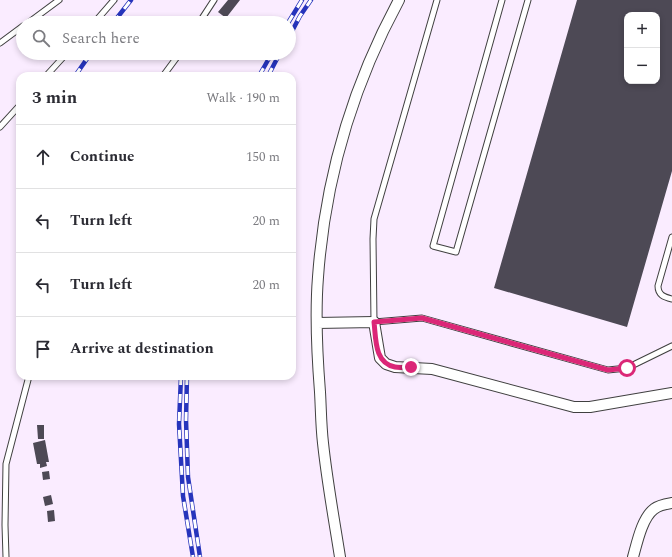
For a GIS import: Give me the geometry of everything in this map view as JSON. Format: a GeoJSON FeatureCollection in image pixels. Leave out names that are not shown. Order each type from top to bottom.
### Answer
{"type":"FeatureCollection","features":[{"type":"Feature","properties":{"kind":"street"},"geometry":{"type":"LineString","coordinates":[[340,557],[323,443],[317,348],[318,277],[326,211],[341,144],[362,78],[390,16],[399,0]]}},
{"type":"Feature","properties":{"kind":"street"},"geometry":{"type":"LineString","coordinates":[[317,323],[374,322],[380,358],[386,364],[395,367],[432,369],[574,407],[590,407],[672,393]]}},
{"type":"Feature","properties":{"kind":"street"},"geometry":{"type":"LineString","coordinates":[[633,557],[639,537],[648,516],[654,509],[672,503]]}},
{"type":"Feature","properties":{"kind":"lane"},"geometry":{"type":"LineString","coordinates":[[37,16],[59,0]]}},
{"type":"Feature","properties":{"kind":"lane"},"geometry":{"type":"LineString","coordinates":[[100,16],[114,0]]}},
{"type":"Feature","properties":{"kind":"lane"},"geometry":{"type":"LineString","coordinates":[[204,16],[214,0]]}},
{"type":"Feature","properties":{"kind":"lane"},"geometry":{"type":"LineString","coordinates":[[438,0],[374,219],[374,322],[422,318],[608,370],[627,368],[672,346]]}},
{"type":"Feature","properties":{"kind":"lane"},"geometry":{"type":"LineString","coordinates":[[502,0],[433,246],[456,252],[528,0]]}},
{"type":"Feature","properties":{"kind":"lane"},"geometry":{"type":"LineString","coordinates":[[0,43],[16,31]]}},
{"type":"Feature","properties":{"kind":"lane"},"geometry":{"type":"LineString","coordinates":[[50,72],[61,60]]}},
{"type":"Feature","properties":{"kind":"lane"},"geometry":{"type":"LineString","coordinates":[[166,72],[175,60]]}},
{"type":"Feature","properties":{"kind":"lane"},"geometry":{"type":"LineString","coordinates":[[0,127],[16,109]]}},
{"type":"Feature","properties":{"kind":"lane"},"geometry":{"type":"LineString","coordinates":[[672,237],[658,286],[658,291],[660,294],[664,297],[672,299]]}},
{"type":"Feature","properties":{"kind":"lane"},"geometry":{"type":"LineString","coordinates":[[6,557],[6,464],[28,380]]}},
{"type":"Feature","properties":{"kind":"building"},"geometry":{"type":"Polygon","coordinates":[[[228,0],[240,0],[228,16],[223,16],[218,12],[228,0]]]}},
{"type":"Feature","properties":{"kind":"building"},"geometry":{"type":"Polygon","coordinates":[[[577,0],[672,0],[672,171],[627,327],[494,288],[577,0]]]}},
{"type":"Feature","properties":{"kind":"building"},"geometry":{"type":"Polygon","coordinates":[[[37,425],[44,425],[44,439],[38,439],[37,425]]]}},
{"type":"Feature","properties":{"kind":"building"},"geometry":{"type":"Polygon","coordinates":[[[45,440],[49,462],[46,462],[47,466],[40,468],[40,464],[37,464],[33,443],[45,440]]]}},
{"type":"Feature","properties":{"kind":"building"},"geometry":{"type":"Polygon","coordinates":[[[49,471],[50,479],[43,480],[42,472],[49,471]]]}},
{"type":"Feature","properties":{"kind":"building"},"geometry":{"type":"Polygon","coordinates":[[[51,495],[53,504],[45,506],[43,497],[51,495]]]}},
{"type":"Feature","properties":{"kind":"building"},"geometry":{"type":"Polygon","coordinates":[[[54,510],[55,521],[48,522],[47,511],[54,510]]]}},
{"type":"Feature","properties":{"kind":"railway"},"geometry":{"type":"LineString","coordinates":[[118,16],[131,0]]}},
{"type":"Feature","properties":{"kind":"railway"},"geometry":{"type":"LineString","coordinates":[[292,16],[302,0]]}},
{"type":"Feature","properties":{"kind":"railway"},"geometry":{"type":"LineString","coordinates":[[296,24],[311,0]]}},
{"type":"Feature","properties":{"kind":"railway"},"geometry":{"type":"LineString","coordinates":[[78,72],[86,60]]}},
{"type":"Feature","properties":{"kind":"railway"},"geometry":{"type":"LineString","coordinates":[[261,72],[268,60]]}},
{"type":"Feature","properties":{"kind":"railway"},"geometry":{"type":"LineString","coordinates":[[270,72],[276,60]]}},
{"type":"Feature","properties":{"kind":"railway"},"geometry":{"type":"LineString","coordinates":[[181,380],[179,424],[183,496],[193,557]]}},
{"type":"Feature","properties":{"kind":"railway"},"geometry":{"type":"LineString","coordinates":[[187,380],[186,420],[188,477],[200,557]]}},
{"type":"Feature","properties":{"kind":"route"},"geometry":{"type":"LineString","coordinates":[[411,367],[395,367],[386,364],[380,358],[374,322],[422,318],[608,370],[627,368]]}}]}
